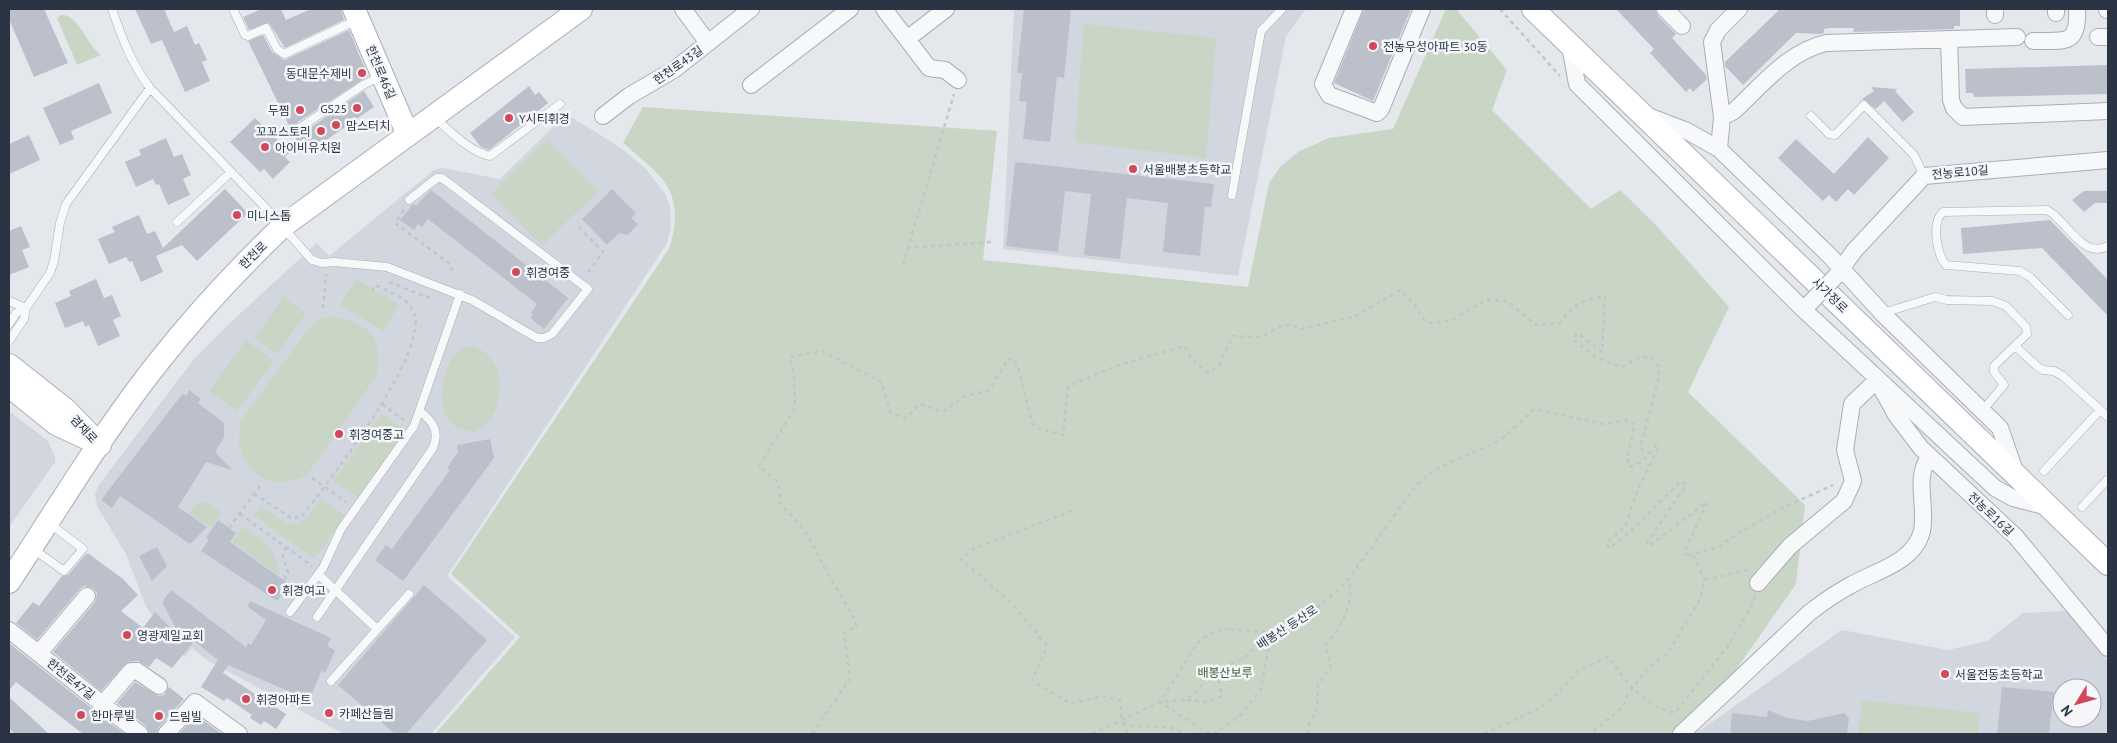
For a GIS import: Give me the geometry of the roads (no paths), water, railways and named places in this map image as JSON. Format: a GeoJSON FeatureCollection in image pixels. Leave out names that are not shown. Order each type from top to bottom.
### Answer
{"type":"FeatureCollection","features":[{"type":"Feature","properties":{"kind":"main road","name":"한천로"},"geometry":{"type":"LineString","coordinates":[[9,582],[100,445],[159,361],[203,307],[243,264],[283,226],[581,9]]}},
{"type":"Feature","properties":{"kind":"main road","name":"사가정로"},"geometry":{"type":"LineString","coordinates":[[1533,9],[2108,564]]}},
{"type":"Feature","properties":{"kind":"main road","name":"한천로46길"},"geometry":{"type":"LineString","coordinates":[[356,14],[408,135]]}},
{"type":"Feature","properties":{"kind":"main road","name":"겸재로"},"geometry":{"type":"LineString","coordinates":[[9,366],[66,410],[100,445]]}},
{"type":"Feature","properties":{"kind":"main road","name":"겸재로"},"geometry":{"type":"LineString","coordinates":[[9,386],[56,424],[100,445]]}},
{"type":"Feature","properties":{"kind":"street"},"geometry":{"type":"LineString","coordinates":[[684,9],[708,43]]}},
{"type":"Feature","properties":{"kind":"street","name":"한천로43길"},"geometry":{"type":"LineString","coordinates":[[603,116],[630,96],[675,69],[751,9]]}},
{"type":"Feature","properties":{"kind":"street"},"geometry":{"type":"LineString","coordinates":[[751,85],[850,9]]}},
{"type":"Feature","properties":{"kind":"street"},"geometry":{"type":"LineString","coordinates":[[884,9],[929,68],[945,70],[958,80]]}},
{"type":"Feature","properties":{"kind":"street"},"geometry":{"type":"LineString","coordinates":[[907,38],[946,9]]}},
{"type":"Feature","properties":{"kind":"street"},"geometry":{"type":"LineString","coordinates":[[1354,9],[1323,84],[1329,94],[1376,112],[1381,109],[1422,9]]}},
{"type":"Feature","properties":{"kind":"street"},"geometry":{"type":"LineString","coordinates":[[1665,9],[1682,26]]}},
{"type":"Feature","properties":{"kind":"street"},"geometry":{"type":"LineString","coordinates":[[1719,149],[1722,117],[1712,42],[1718,30],[1739,9]]}},
{"type":"Feature","properties":{"kind":"street"},"geometry":{"type":"LineString","coordinates":[[2033,41],[2063,40],[2072,36],[2077,29],[2077,9]]}},
{"type":"Feature","properties":{"kind":"street"},"geometry":{"type":"LineString","coordinates":[[1722,117],[1734,111],[1798,53],[1814,45],[2017,36]]}},
{"type":"Feature","properties":{"kind":"street"},"geometry":{"type":"LineString","coordinates":[[1948,38],[1951,100],[1954,108],[1963,117],[2108,110]]}},
{"type":"Feature","properties":{"kind":"street"},"geometry":{"type":"LineString","coordinates":[[1570,46],[1577,84],[1807,307],[1877,380],[1995,488],[2013,498],[2048,507]]}},
{"type":"Feature","properties":{"kind":"street","name":"사가정로"},"geometry":{"type":"LineString","coordinates":[[1640,113],[1687,131],[1719,149],[1839,273],[2000,428],[2018,478]]}},
{"type":"Feature","properties":{"kind":"street","name":"전농로10길"},"geometry":{"type":"LineString","coordinates":[[1807,307],[1839,273],[1854,251],[1924,176],[2108,160]]}},
{"type":"Feature","properties":{"kind":"street"},"geometry":{"type":"LineString","coordinates":[[1758,583],[1790,546],[1844,501],[1853,481],[1845,450],[1852,404],[1877,380]]}},
{"type":"Feature","properties":{"kind":"street","name":"전농로16길"},"geometry":{"type":"LineString","coordinates":[[1877,380],[1896,415],[1929,456],[2016,538],[2108,648]]}},
{"type":"Feature","properties":{"kind":"street"},"geometry":{"type":"LineString","coordinates":[[1681,734],[1830,596],[1899,562],[1913,548],[1921,533],[1923,504],[1921,477],[1923,466],[1929,456]]}},
{"type":"Feature","properties":{"kind":"street","name":"한천로47길"},"geometry":{"type":"LineString","coordinates":[[39,653],[87,596]]}},
{"type":"Feature","properties":{"kind":"street","name":"한천로47길"},"geometry":{"type":"LineString","coordinates":[[9,630],[140,734]]}},
{"type":"Feature","properties":{"kind":"street","name":"한천로47길"},"geometry":{"type":"LineString","coordinates":[[103,704],[131,671],[137,671],[159,686]]}},
{"type":"Feature","properties":{"kind":"street"},"geometry":{"type":"LineString","coordinates":[[166,734],[195,702],[239,734]]}},
{"type":"Feature","properties":{"kind":"lane"},"geometry":{"type":"LineString","coordinates":[[112,9],[124,46],[135,68],[150,88],[283,226],[307,255],[318,262],[387,268],[460,294],[528,333],[544,338],[552,334],[588,289],[442,178],[437,178],[408,203]]}},
{"type":"Feature","properties":{"kind":"lane"},"geometry":{"type":"LineString","coordinates":[[233,9],[245,35],[248,36],[266,28],[278,50],[284,54],[356,14]]}},
{"type":"Feature","properties":{"kind":"lane"},"geometry":{"type":"LineString","coordinates":[[1232,195],[1261,31],[1282,9]]}},
{"type":"Feature","properties":{"kind":"lane"},"geometry":{"type":"LineString","coordinates":[[301,128],[363,85],[382,76]]}},
{"type":"Feature","properties":{"kind":"lane"},"geometry":{"type":"LineString","coordinates":[[9,341],[24,319],[26,308],[50,273],[54,261],[60,222],[66,204],[150,88]]}},
{"type":"Feature","properties":{"kind":"lane"},"geometry":{"type":"LineString","coordinates":[[434,117],[453,134],[482,154],[490,156],[560,104]]}},
{"type":"Feature","properties":{"kind":"lane"},"geometry":{"type":"LineString","coordinates":[[1811,116],[1829,134],[1835,135],[1864,106],[1914,155],[1924,176]]}},
{"type":"Feature","properties":{"kind":"lane"},"geometry":{"type":"LineString","coordinates":[[177,222],[231,172]]}},
{"type":"Feature","properties":{"kind":"lane"},"geometry":{"type":"LineString","coordinates":[[2068,315],[2030,277],[2020,271],[1946,265],[1940,256],[1936,224],[1940,215],[1943,212],[2047,210],[2087,247],[2102,249],[2108,246]]}},
{"type":"Feature","properties":{"kind":"lane"},"geometry":{"type":"LineString","coordinates":[[290,612],[319,573],[338,534],[414,426],[460,294]]}},
{"type":"Feature","properties":{"kind":"lane"},"geometry":{"type":"LineString","coordinates":[[1883,314],[1935,296],[1947,300],[1998,302],[2028,329],[2027,334],[1994,366],[1994,372],[2004,385],[1982,411]]}},
{"type":"Feature","properties":{"kind":"lane"},"geometry":{"type":"LineString","coordinates":[[9,301],[26,308]]}},
{"type":"Feature","properties":{"kind":"lane"},"geometry":{"type":"LineString","coordinates":[[9,324],[16,313],[26,308]]}},
{"type":"Feature","properties":{"kind":"lane"},"geometry":{"type":"LineString","coordinates":[[2015,346],[2038,367],[2059,373],[2108,417]]}},
{"type":"Feature","properties":{"kind":"lane"},"geometry":{"type":"LineString","coordinates":[[2044,471],[2100,410]]}},
{"type":"Feature","properties":{"kind":"lane"},"geometry":{"type":"LineString","coordinates":[[317,617],[433,448],[436,441],[433,421],[420,411]]}},
{"type":"Feature","properties":{"kind":"lane"},"geometry":{"type":"LineString","coordinates":[[2082,507],[2108,479]]}},
{"type":"Feature","properties":{"kind":"lane"},"geometry":{"type":"LineString","coordinates":[[32,548],[64,571],[83,549],[49,523]]}},
{"type":"Feature","properties":{"kind":"lane"},"geometry":{"type":"LineString","coordinates":[[319,573],[377,629]]}},
{"type":"Feature","properties":{"kind":"lane"},"geometry":{"type":"LineString","coordinates":[[331,681],[409,594]]}},
{"type":"Feature","properties":{"kind":"place","name":"전농우성아파트 30동"},"geometry":{"type":"Point","coordinates":[1373,46]}},
{"type":"Feature","properties":{"kind":"place","name":"동대문수제비"},"geometry":{"type":"Point","coordinates":[362,73]}},
{"type":"Feature","properties":{"kind":"place","name":"GS25"},"geometry":{"type":"Point","coordinates":[357,108]}},
{"type":"Feature","properties":{"kind":"place","name":"두찜"},"geometry":{"type":"Point","coordinates":[300,110]}},
{"type":"Feature","properties":{"kind":"place","name":"Y시티휘경"},"geometry":{"type":"Point","coordinates":[509,118]}},
{"type":"Feature","properties":{"kind":"place","name":"맘스터치"},"geometry":{"type":"Point","coordinates":[336,125]}},
{"type":"Feature","properties":{"kind":"place","name":"꼬꼬스토리"},"geometry":{"type":"Point","coordinates":[321,131]}},
{"type":"Feature","properties":{"kind":"place","name":"아이비유치원"},"geometry":{"type":"Point","coordinates":[265,147]}},
{"type":"Feature","properties":{"kind":"place","name":"서울배봉초등학교"},"geometry":{"type":"Point","coordinates":[1133,169]}},
{"type":"Feature","properties":{"kind":"place","name":"미니스톱"},"geometry":{"type":"Point","coordinates":[237,215]}},
{"type":"Feature","properties":{"kind":"place","name":"휘경여중"},"geometry":{"type":"Point","coordinates":[516,272]}},
{"type":"Feature","properties":{"kind":"place","name":"휘경여중고"},"geometry":{"type":"Point","coordinates":[339,434]}},
{"type":"Feature","properties":{"kind":"place","name":"휘경여고"},"geometry":{"type":"Point","coordinates":[272,590]}},
{"type":"Feature","properties":{"kind":"place","name":"영광제일교회"},"geometry":{"type":"Point","coordinates":[127,635]}},
{"type":"Feature","properties":{"kind":"place","name":"서울전동초등학교"},"geometry":{"type":"Point","coordinates":[1945,674]}},
{"type":"Feature","properties":{"kind":"place","name":"휘경아파트"},"geometry":{"type":"Point","coordinates":[246,699]}},
{"type":"Feature","properties":{"kind":"place","name":"카페산들림"},"geometry":{"type":"Point","coordinates":[329,713]}},
{"type":"Feature","properties":{"kind":"place","name":"한마루빌"},"geometry":{"type":"Point","coordinates":[81,715]}},
{"type":"Feature","properties":{"kind":"place","name":"드림빌"},"geometry":{"type":"Point","coordinates":[159,716]}},
{"type":"Feature","properties":{"kind":"park label","name":"배봉산보루"},"geometry":{"type":"Point","coordinates":[1225,672]}}]}
